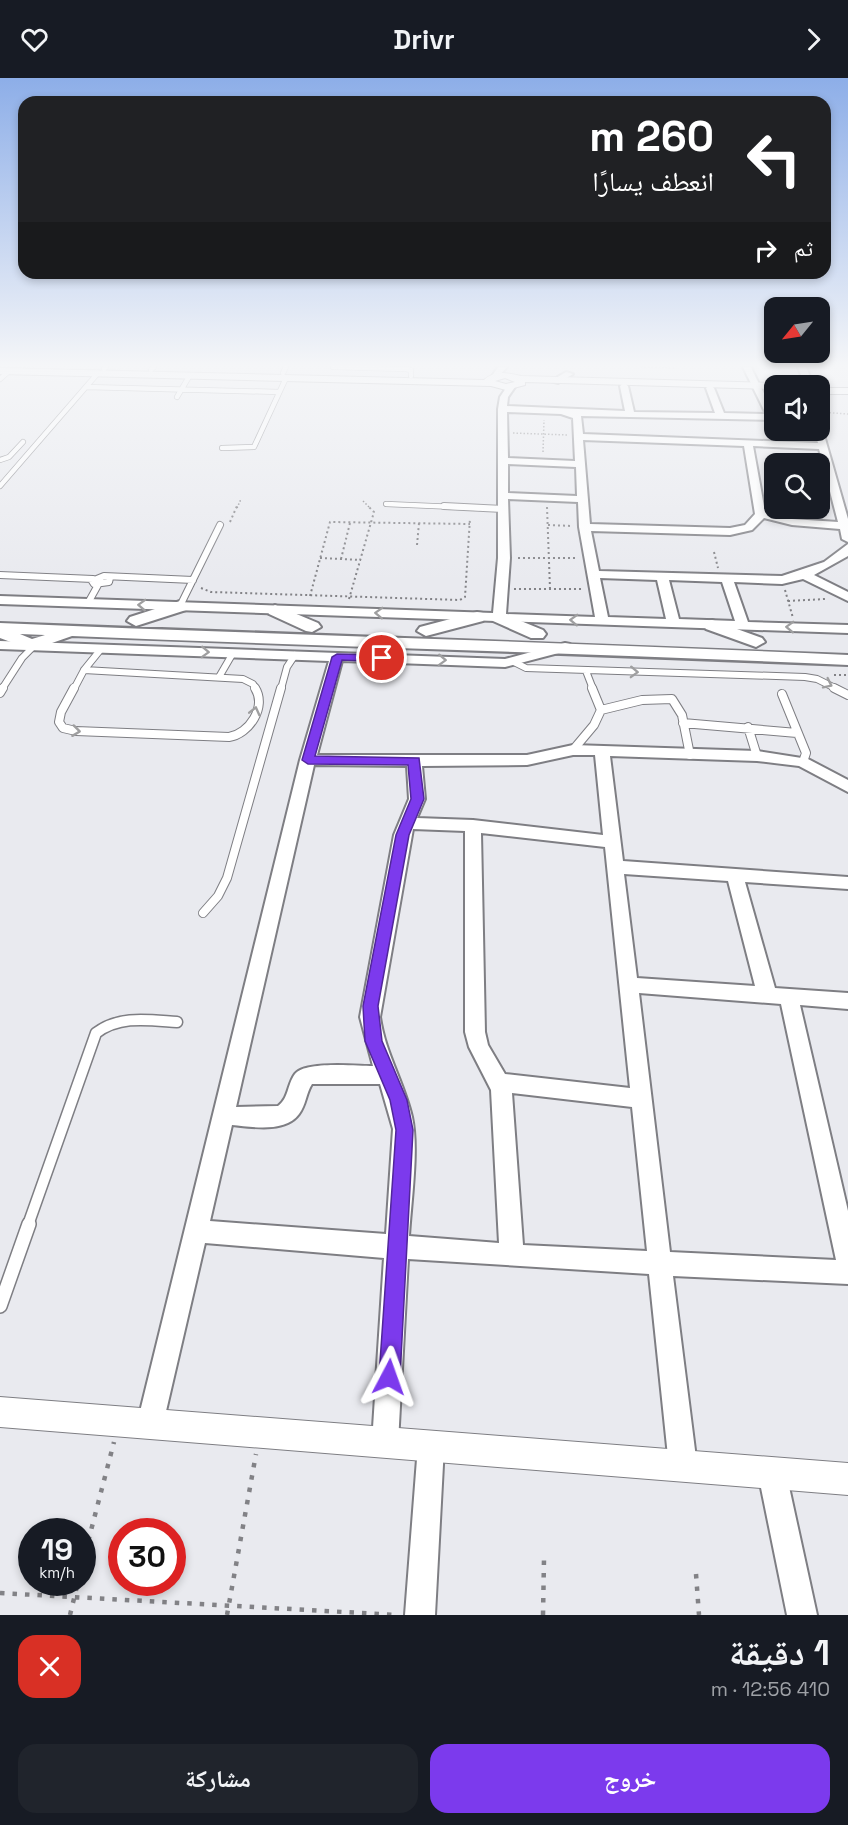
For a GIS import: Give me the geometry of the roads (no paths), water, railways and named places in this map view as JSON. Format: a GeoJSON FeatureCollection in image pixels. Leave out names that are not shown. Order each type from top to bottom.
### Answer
{"type":"FeatureCollection","features":[{"type":"Feature","properties":{"kind":"main road"},"geometry":{"type":"LineString","coordinates":[[136,621],[180,606]]}},
{"type":"Feature","properties":{"kind":"main road"},"geometry":{"type":"LineString","coordinates":[[275,610],[312,627]]}},
{"type":"Feature","properties":{"kind":"main road"},"geometry":{"type":"LineString","coordinates":[[0,616],[847,644]]}},
{"type":"Feature","properties":{"kind":"main road"},"geometry":{"type":"LineString","coordinates":[[426,631],[477,617]]}},
{"type":"Feature","properties":{"kind":"main road"},"geometry":{"type":"LineString","coordinates":[[500,617],[537,634]]}},
{"type":"Feature","properties":{"kind":"main road"},"geometry":{"type":"LineString","coordinates":[[712,625],[756,642]]}},
{"type":"Feature","properties":{"kind":"main road"},"geometry":{"type":"LineString","coordinates":[[0,630],[249,638],[333,649],[565,647],[818,658],[848,668]]}},
{"type":"Feature","properties":{"kind":"main road"},"geometry":{"type":"LineString","coordinates":[[0,630],[23,644],[34,646],[76,631]]}},
{"type":"Feature","properties":{"kind":"main road"},"geometry":{"type":"LineString","coordinates":[[249,638],[280,652],[295,655],[333,649]]}},
{"type":"Feature","properties":{"kind":"main road"},"geometry":{"type":"LineString","coordinates":[[818,658],[847,644]]}},
{"type":"Feature","properties":{"kind":"street"},"geometry":{"type":"LineString","coordinates":[[500,617],[500,589],[504,558],[503,439]]}},
{"type":"Feature","properties":{"kind":"street"},"geometry":{"type":"LineString","coordinates":[[577,439],[585,526],[602,621]]}},
{"type":"Feature","properties":{"kind":"street"},"geometry":{"type":"LineString","coordinates":[[723,439],[748,443],[823,446]]}},
{"type":"Feature","properties":{"kind":"street"},"geometry":{"type":"LineString","coordinates":[[822,441],[848,539]]}},
{"type":"Feature","properties":{"kind":"street"},"geometry":{"type":"LineString","coordinates":[[585,526],[728,532],[752,526],[760,514],[748,443]]}},
{"type":"Feature","properties":{"kind":"street"},"geometry":{"type":"LineString","coordinates":[[503,462],[578,464]]}},
{"type":"Feature","properties":{"kind":"street"},"geometry":{"type":"LineString","coordinates":[[835,490],[848,491]]}},
{"type":"Feature","properties":{"kind":"street"},"geometry":{"type":"LineString","coordinates":[[503,496],[582,499]]}},
{"type":"Feature","properties":{"kind":"street"},"geometry":{"type":"LineString","coordinates":[[760,514],[792,522],[844,526]]}},
{"type":"Feature","properties":{"kind":"street"},"geometry":{"type":"LineString","coordinates":[[594,574],[782,580],[805,575],[839,558],[848,547]]}},
{"type":"Feature","properties":{"kind":"street"},"geometry":{"type":"LineString","coordinates":[[805,575],[844,595]]}},
{"type":"Feature","properties":{"kind":"street"},"geometry":{"type":"LineString","coordinates":[[662,576],[674,624]]}},
{"type":"Feature","properties":{"kind":"street"},"geometry":{"type":"LineString","coordinates":[[728,578],[743,626]]}},
{"type":"Feature","properties":{"kind":"street"},"geometry":{"type":"LineString","coordinates":[[0,600],[797,628],[847,644]]}},
{"type":"Feature","properties":{"kind":"street"},"geometry":{"type":"LineString","coordinates":[[0,645],[295,655]]}},
{"type":"Feature","properties":{"kind":"street"},"geometry":{"type":"LineString","coordinates":[[150,1424],[333,649],[514,662],[565,647]]}},
{"type":"Feature","properties":{"kind":"street"},"geometry":{"type":"LineString","coordinates":[[308,760],[527,760],[573,750],[757,756],[803,762],[848,787]]}},
{"type":"Feature","properties":{"kind":"street"},"geometry":{"type":"LineString","coordinates":[[602,751],[683,1466]]}},
{"type":"Feature","properties":{"kind":"street"},"geometry":{"type":"LineString","coordinates":[[385,1443],[404,1130],[398,1100],[374,1041],[370,1006],[406,823],[417,799],[414,761]]}},
{"type":"Feature","properties":{"kind":"street"},"geometry":{"type":"LineString","coordinates":[[406,823],[473,826],[612,842]]}},
{"type":"Feature","properties":{"kind":"street"},"geometry":{"type":"LineString","coordinates":[[473,826],[475,1038],[500,1082],[512,1256]]}},
{"type":"Feature","properties":{"kind":"street"},"geometry":{"type":"LineString","coordinates":[[615,867],[848,882]]}},
{"type":"Feature","properties":{"kind":"street"},"geometry":{"type":"LineString","coordinates":[[735,875],[767,995]]}},
{"type":"Feature","properties":{"kind":"street"},"geometry":{"type":"LineString","coordinates":[[628,985],[848,1001]]}},
{"type":"Feature","properties":{"kind":"street"},"geometry":{"type":"LineString","coordinates":[[789,997],[848,1262]]}},
{"type":"Feature","properties":{"kind":"street"},"geometry":{"type":"LineString","coordinates":[[223,1115],[270,1118],[286,1114],[295,1102],[301,1081],[308,1075],[387,1075]]}},
{"type":"Feature","properties":{"kind":"street"},"geometry":{"type":"LineString","coordinates":[[500,1082],[641,1099]]}},
{"type":"Feature","properties":{"kind":"street"},"geometry":{"type":"LineString","coordinates":[[196,1231],[512,1256],[848,1272]]}},
{"type":"Feature","properties":{"kind":"street"},"geometry":{"type":"LineString","coordinates":[[0,1412],[848,1479]]}},
{"type":"Feature","properties":{"kind":"street"},"geometry":{"type":"LineString","coordinates":[[420,1615],[431,1446]]}},
{"type":"Feature","properties":{"kind":"street"},"geometry":{"type":"LineString","coordinates":[[772,1473],[802,1615]]}},
{"type":"Feature","properties":{"kind":"lane"},"geometry":{"type":"LineString","coordinates":[[0,486],[41,439]]}},
{"type":"Feature","properties":{"kind":"lane"},"geometry":{"type":"LineString","coordinates":[[222,448],[254,447],[258,439]]}},
{"type":"Feature","properties":{"kind":"lane"},"geometry":{"type":"LineString","coordinates":[[0,460],[9,457],[23,442]]}},
{"type":"Feature","properties":{"kind":"lane"},"geometry":{"type":"LineString","coordinates":[[386,504],[503,508]]}},
{"type":"Feature","properties":{"kind":"lane"},"geometry":{"type":"LineString","coordinates":[[180,606],[220,525]]}},
{"type":"Feature","properties":{"kind":"lane"},"geometry":{"type":"LineString","coordinates":[[0,575],[193,580]]}},
{"type":"Feature","properties":{"kind":"lane"},"geometry":{"type":"LineString","coordinates":[[93,579],[92,583],[98,585],[109,582],[110,578]]}},
{"type":"Feature","properties":{"kind":"lane"},"geometry":{"type":"LineString","coordinates":[[88,603],[98,585]]}},
{"type":"Feature","properties":{"kind":"lane"},"geometry":{"type":"LineString","coordinates":[[0,693],[22,658],[34,646]]}},
{"type":"Feature","properties":{"kind":"lane"},"geometry":{"type":"LineString","coordinates":[[84,670],[219,677],[249,681],[258,692],[250,728],[243,735],[230,737],[71,731],[63,728],[59,722],[74,688],[84,670],[101,649]]}},
{"type":"Feature","properties":{"kind":"lane"},"geometry":{"type":"LineString","coordinates":[[219,677],[233,653]]}},
{"type":"Feature","properties":{"kind":"lane"},"geometry":{"type":"LineString","coordinates":[[203,913],[218,896],[227,878],[287,667],[295,655]]}},
{"type":"Feature","properties":{"kind":"lane"},"geometry":{"type":"LineString","coordinates":[[514,662],[526,668],[806,677],[817,679],[848,695]]}},
{"type":"Feature","properties":{"kind":"lane"},"geometry":{"type":"LineString","coordinates":[[586,671],[602,710]]}},
{"type":"Feature","properties":{"kind":"lane"},"geometry":{"type":"LineString","coordinates":[[782,694],[806,753],[803,762]]}},
{"type":"Feature","properties":{"kind":"lane"},"geometry":{"type":"LineString","coordinates":[[573,750],[594,725],[602,710],[656,697],[670,698],[677,704],[690,754]]}},
{"type":"Feature","properties":{"kind":"lane"},"geometry":{"type":"LineString","coordinates":[[683,723],[797,733]]}},
{"type":"Feature","properties":{"kind":"lane"},"geometry":{"type":"LineString","coordinates":[[748,727],[757,756]]}},
{"type":"Feature","properties":{"kind":"lane"},"geometry":{"type":"LineString","coordinates":[[0,1306],[96,1032],[103,1026],[122,1020],[177,1022]]}}]}
